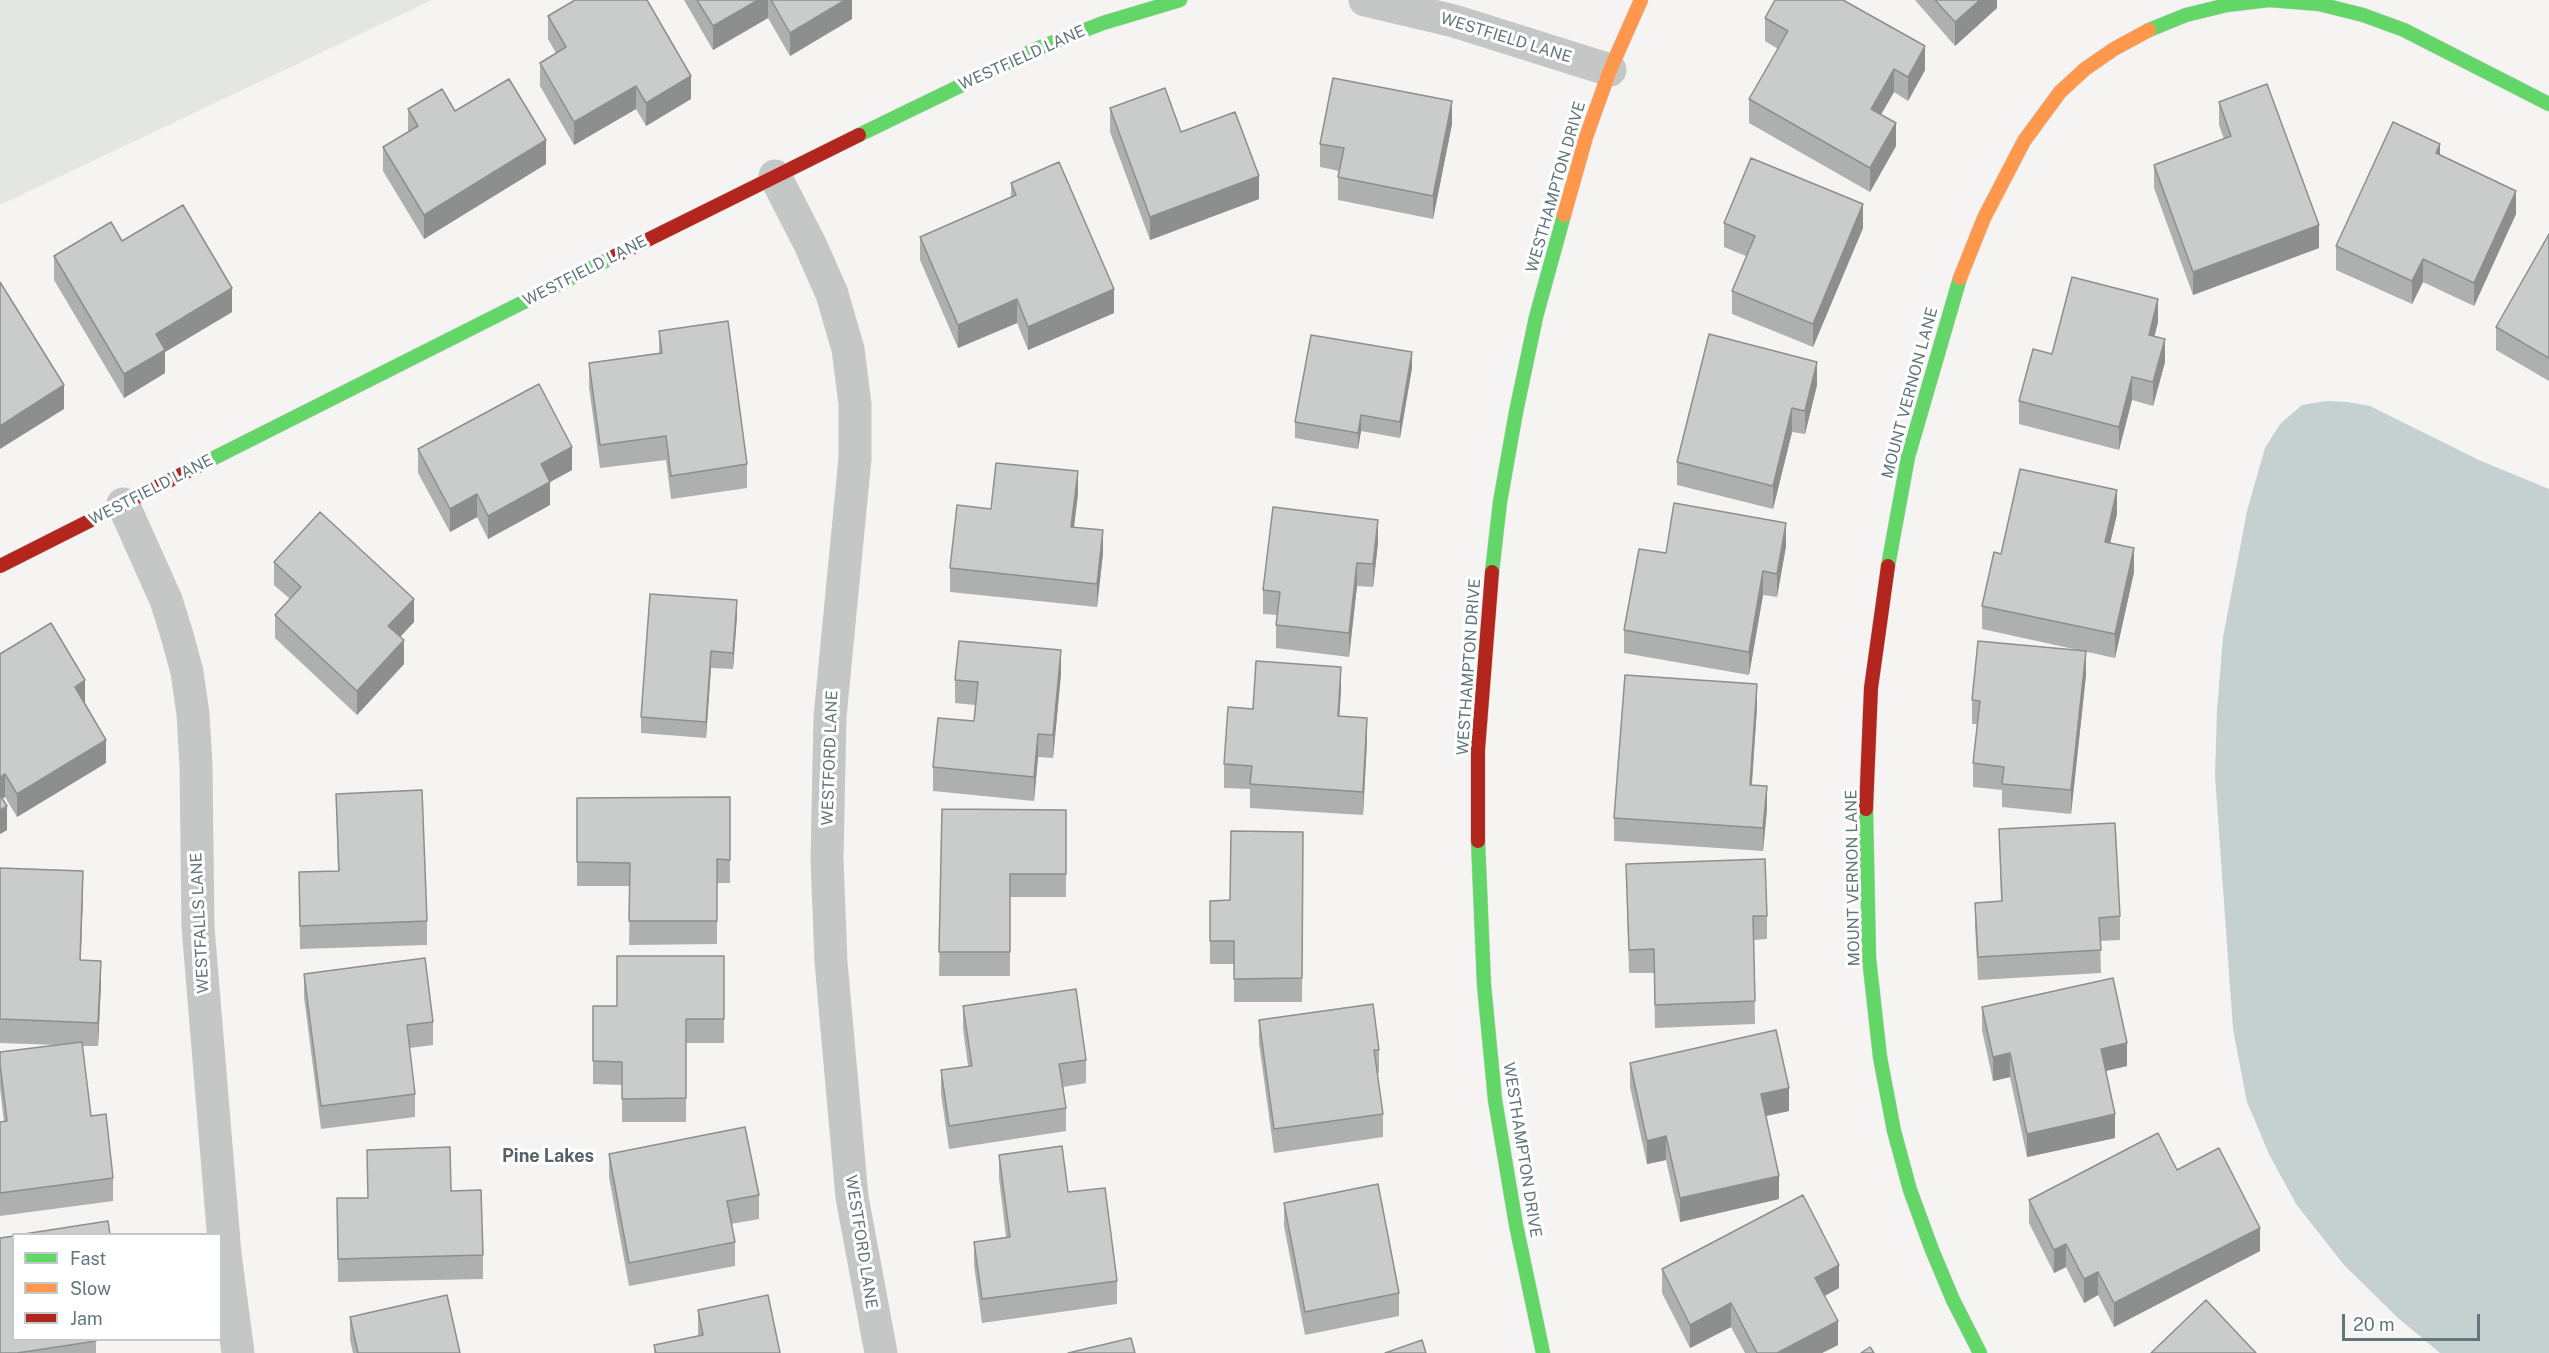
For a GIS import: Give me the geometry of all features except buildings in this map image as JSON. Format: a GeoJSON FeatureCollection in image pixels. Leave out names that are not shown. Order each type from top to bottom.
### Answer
{"type":"FeatureCollection","features":[{"type":"Feature","properties":{"kind":"street","name":"WESTFIELD LANE"},"geometry":{"type":"LineString","coordinates":[[0,566],[775,176],[1036,49],[1102,23],[1180,0]]}},
{"type":"Feature","properties":{"kind":"street","name":"WESTFIELD LANE"},"geometry":{"type":"LineString","coordinates":[[1365,0],[1454,21],[1610,70]]}},
{"type":"Feature","properties":{"kind":"street","name":"WESTHAMPTON DRIVE"},"geometry":{"type":"LineString","coordinates":[[1543,1353],[1516,1225],[1495,1100],[1484,985],[1478,878],[1478,750],[1488,604],[1500,502],[1515,412],[1545,286],[1586,137],[1610,70],[1641,0]]}},
{"type":"Feature","properties":{"kind":"street","name":"MOUNT VERNON LANE"},"geometry":{"type":"LineString","coordinates":[[1980,1353],[1953,1300],[1932,1250],[1910,1190],[1894,1131],[1880,1057],[1869,958],[1866,815],[1871,688],[1884,589],[1908,457],[1938,344],[1963,267],[1984,218],[2024,141],[2060,92],[2085,69],[2144,32],[2186,15],[2227,6],[2269,0],[2319,4],[2363,15],[2404,30],[2549,104]]}},
{"type":"Feature","properties":{"kind":"street","name":"WESTFORD LANE"},"geometry":{"type":"LineString","coordinates":[[775,176],[810,244],[831,294],[848,350],[855,404],[855,458],[830,717],[827,859],[831,962],[852,1197],[881,1353]]}},
{"type":"Feature","properties":{"kind":"street","name":"WESTFALLS LANE"},"geometry":{"type":"LineString","coordinates":[[123,504],[166,600],[187,672],[193,714],[196,765],[198,927],[225,1254],[238,1353]]}},
{"type":"Feature","properties":{"kind":"shaded area"},"geometry":{"type":"Polygon","coordinates":[[[0,0],[432,0],[0,205],[0,0]]]}},
{"type":"Feature","properties":{"kind":"shaded area"},"geometry":{"type":"Polygon","coordinates":[[[2326,401],[2370,406],[2481,461],[2549,489],[2549,1353],[2440,1353],[2398,1318],[2344,1265],[2296,1204],[2269,1154],[2247,1102],[2233,1029],[2215,776],[2223,637],[2247,511],[2265,448],[2280,424],[2302,405],[2326,401]]]}},
{"type":"Feature","properties":{"kind":"traffic: fast"},"geometry":{"type":"LineString","coordinates":[[859,135],[1036,49],[1103,23],[1180,0]]}},
{"type":"Feature","properties":{"kind":"traffic: fast"},"geometry":{"type":"LineString","coordinates":[[2149,30],[2186,15],[2227,5],[2269,0],[2319,4],[2363,15],[2404,30],[2549,104]]}},
{"type":"Feature","properties":{"kind":"traffic: fast"},"geometry":{"type":"LineString","coordinates":[[1492,572],[1500,502],[1516,412],[1536,317],[1564,215]]}},
{"type":"Feature","properties":{"kind":"traffic: fast"},"geometry":{"type":"LineString","coordinates":[[206,462],[613,257]]}},
{"type":"Feature","properties":{"kind":"traffic: fast"},"geometry":{"type":"LineString","coordinates":[[1888,566],[1908,457],[1960,278]]}},
{"type":"Feature","properties":{"kind":"traffic: fast"},"geometry":{"type":"LineString","coordinates":[[1866,809],[1869,958],[1880,1057],[1894,1131],[1910,1190],[1932,1250],[1953,1300],[1980,1353]]}},
{"type":"Feature","properties":{"kind":"traffic: fast"},"geometry":{"type":"LineString","coordinates":[[1478,841],[1484,985],[1495,1100],[1516,1225],[1543,1353]]}},
{"type":"Feature","properties":{"kind":"traffic: slow"},"geometry":{"type":"LineString","coordinates":[[1564,215],[1586,137],[1610,70],[1641,0]]}},
{"type":"Feature","properties":{"kind":"traffic: slow"},"geometry":{"type":"LineString","coordinates":[[1960,278],[1984,218],[2024,141],[2060,92],[2085,69],[2114,49],[2149,30]]}},
{"type":"Feature","properties":{"kind":"traffic: jam"},"geometry":{"type":"LineString","coordinates":[[613,257],[859,135]]}},
{"type":"Feature","properties":{"kind":"traffic: jam"},"geometry":{"type":"LineString","coordinates":[[0,566],[206,462]]}},
{"type":"Feature","properties":{"kind":"traffic: jam"},"geometry":{"type":"LineString","coordinates":[[1866,809],[1871,688],[1888,566]]}},
{"type":"Feature","properties":{"kind":"traffic: jam"},"geometry":{"type":"LineString","coordinates":[[1478,841],[1478,750],[1492,572]]}},
{"type":"Feature","properties":{"kind":"district","name":"Pine Lakes"},"geometry":{"type":"Point","coordinates":[548,1156]}}]}
